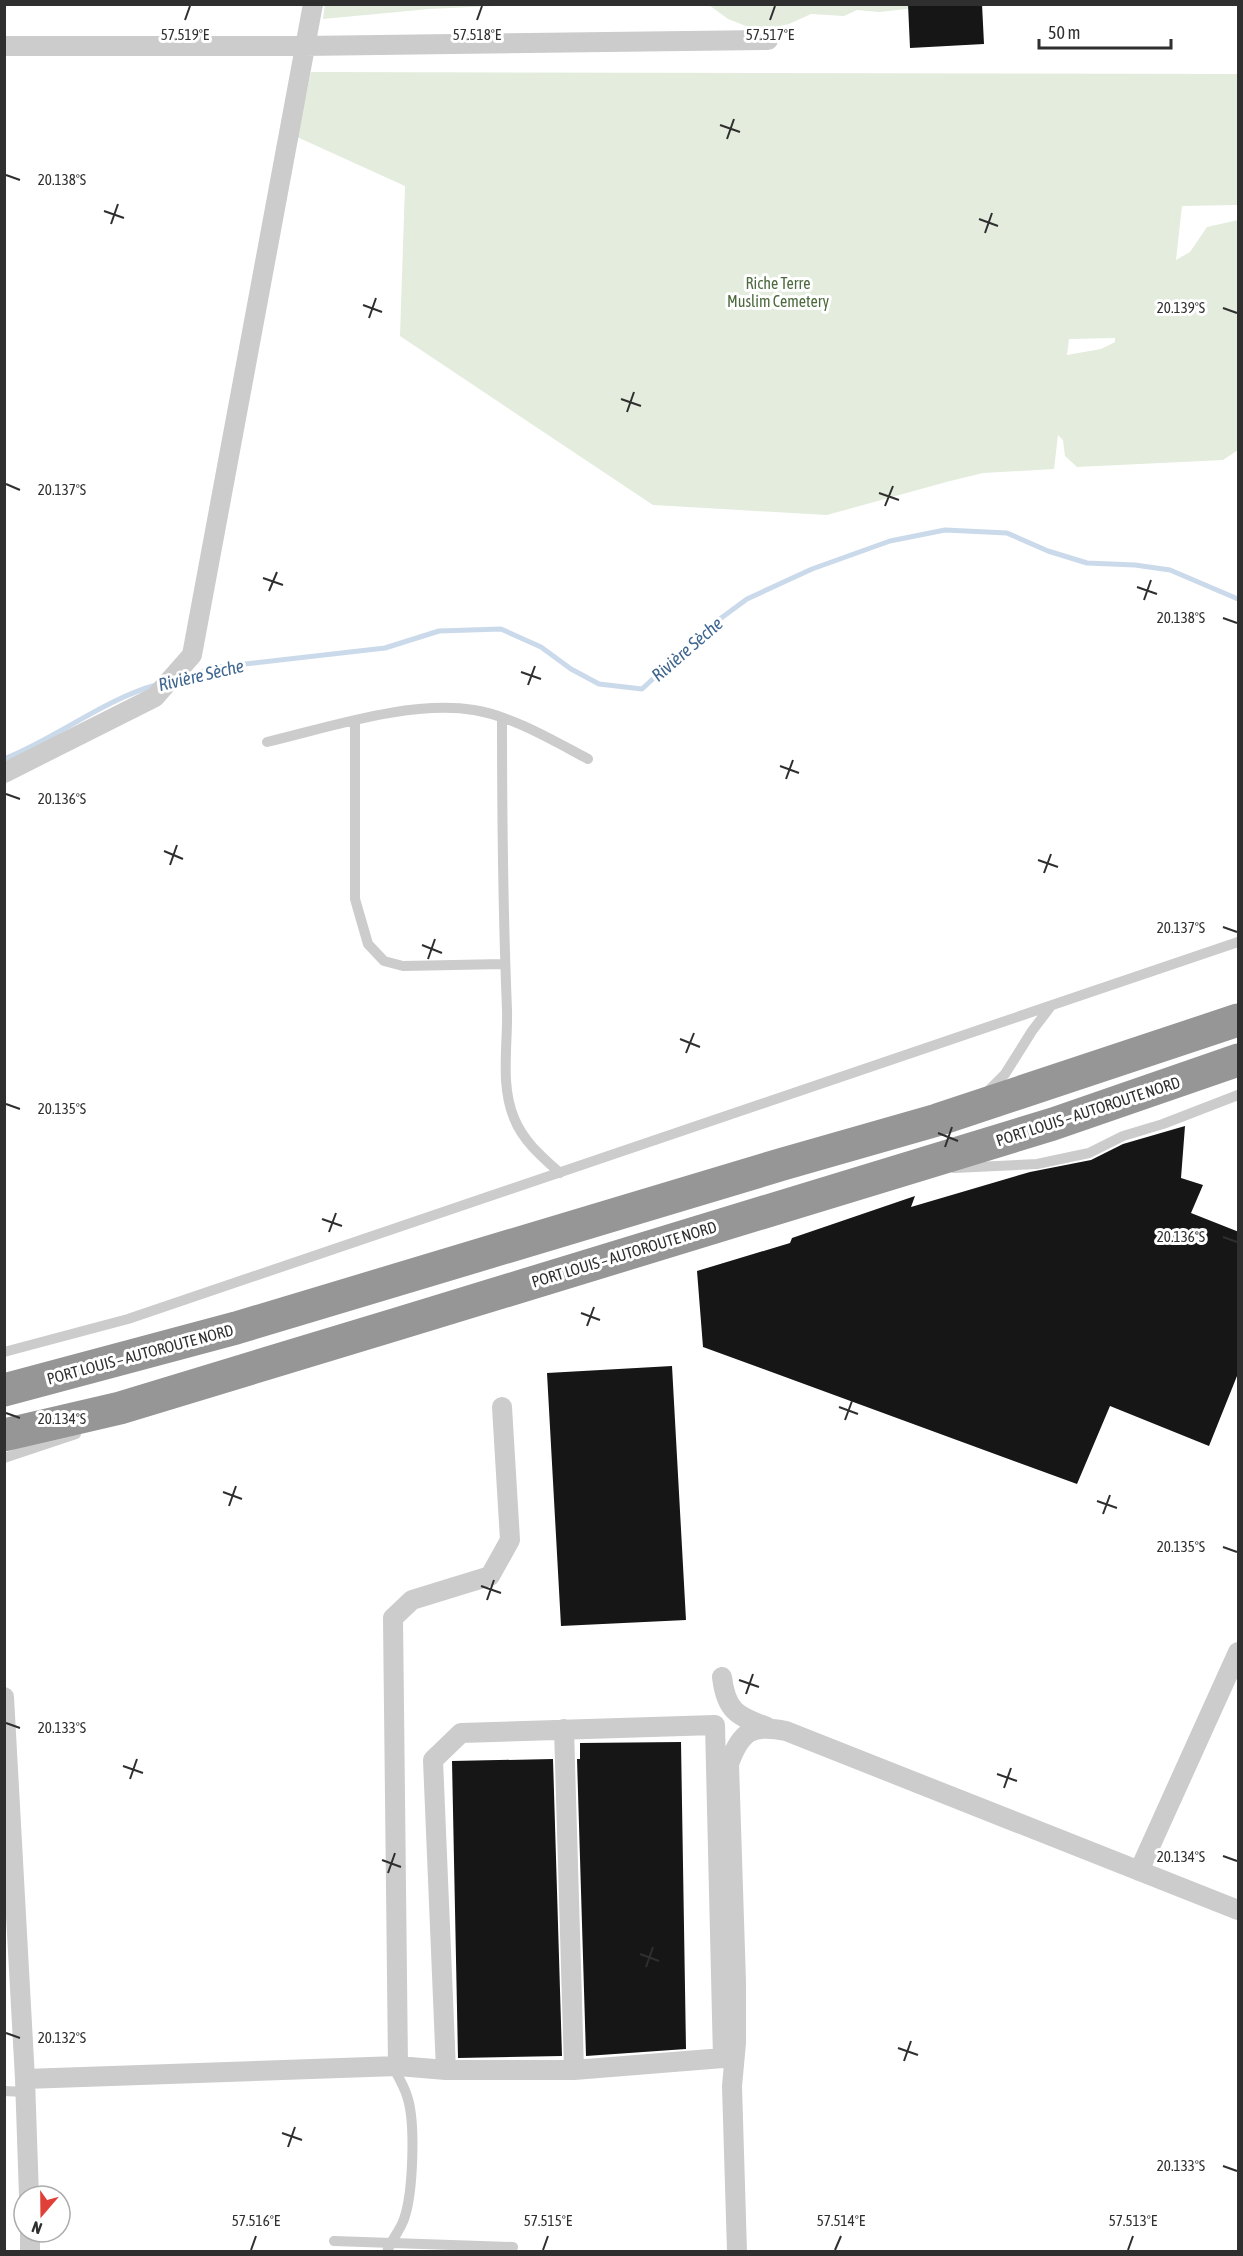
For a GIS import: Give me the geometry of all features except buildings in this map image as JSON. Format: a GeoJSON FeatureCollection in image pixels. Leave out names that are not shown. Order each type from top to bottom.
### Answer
{"type":"FeatureCollection","features":[{"type":"Feature","properties":{"kind":"highway","name":"PORT LOUIS – AUTOROUTE NORD"},"geometry":{"type":"LineString","coordinates":[[4,1390],[236,1328],[937,1120],[1239,1020]]}},
{"type":"Feature","properties":{"kind":"highway","name":"PORT LOUIS – AUTOROUTE NORD"},"geometry":{"type":"LineString","coordinates":[[4,1434],[120,1408],[1053,1124],[1239,1060]]}},
{"type":"Feature","properties":{"kind":"street"},"geometry":{"type":"LineString","coordinates":[[4,773],[155,697],[192,655],[303,46],[313,4]]}},
{"type":"Feature","properties":{"kind":"street"},"geometry":{"type":"LineString","coordinates":[[4,46],[303,46],[768,40]]}},
{"type":"Feature","properties":{"kind":"street"},"geometry":{"type":"LineString","coordinates":[[396,2066],[393,1618],[412,1600],[490,1576],[510,1540],[502,1407]]}},
{"type":"Feature","properties":{"kind":"street"},"geometry":{"type":"LineString","coordinates":[[1139,1871],[1239,1652]]}},
{"type":"Feature","properties":{"kind":"street"},"geometry":{"type":"LineString","coordinates":[[722,1677],[724,1695],[732,1710],[744,1718],[786,1731],[1239,1910]]}},
{"type":"Feature","properties":{"kind":"street"},"geometry":{"type":"LineString","coordinates":[[4,1697],[29,2184]]}},
{"type":"Feature","properties":{"kind":"street"},"geometry":{"type":"LineString","coordinates":[[25,2085],[396,2066],[446,2070],[574,2070],[723,2058],[715,1725],[461,1733],[433,1760],[446,2070]]}},
{"type":"Feature","properties":{"kind":"street"},"geometry":{"type":"LineString","coordinates":[[736,2252],[732,2086],[736,2043],[736,1982],[729,1764],[733,1751],[742,1738],[752,1729],[767,1727]]}},
{"type":"Feature","properties":{"kind":"street"},"geometry":{"type":"LineString","coordinates":[[564,1729],[574,2070]]}},
{"type":"Feature","properties":{"kind":"lane"},"geometry":{"type":"LineString","coordinates":[[267,742],[418,709],[450,708],[476,711],[502,718],[588,759]]}},
{"type":"Feature","properties":{"kind":"lane"},"geometry":{"type":"LineString","coordinates":[[502,718],[506,1075],[509,1102],[515,1119],[529,1142],[560,1173]]}},
{"type":"Feature","properties":{"kind":"lane"},"geometry":{"type":"LineString","coordinates":[[355,721],[355,899],[368,944],[384,961],[403,966],[504,964]]}},
{"type":"Feature","properties":{"kind":"lane"},"geometry":{"type":"LineString","coordinates":[[4,1352],[128,1319],[1239,942]]}},
{"type":"Feature","properties":{"kind":"lane"},"geometry":{"type":"LineString","coordinates":[[937,1120],[981,1097],[1005,1074],[1051,1006]]}},
{"type":"Feature","properties":{"kind":"lane"},"geometry":{"type":"LineString","coordinates":[[896,1172],[1036,1164],[1089,1153],[1123,1136],[1163,1124],[1239,1095]]}},
{"type":"Feature","properties":{"kind":"lane"},"geometry":{"type":"LineString","coordinates":[[177,1402],[256,1366]]}},
{"type":"Feature","properties":{"kind":"lane"},"geometry":{"type":"LineString","coordinates":[[4,1458],[89,1430]]}},
{"type":"Feature","properties":{"kind":"lane"},"geometry":{"type":"LineString","coordinates":[[388,2247],[405,2218],[411,2172],[410,2109],[396,2066]]}},
{"type":"Feature","properties":{"kind":"lane"},"geometry":{"type":"LineString","coordinates":[[4,2091],[25,2085]]}},
{"type":"Feature","properties":{"kind":"lane"},"geometry":{"type":"LineString","coordinates":[[334,2241],[388,2247],[513,2247]]}},
{"type":"Feature","properties":{"kind":"green space"},"geometry":{"type":"Polygon","coordinates":[[[325,4],[918,5],[915,8],[879,12],[857,10],[844,16],[811,14],[789,24],[759,31],[728,19],[709,5],[513,5],[429,9],[323,19],[325,4]]]}},
{"type":"Feature","properties":{"kind":"green space","name":"Riche Terre Muslim Cemetery"},"geometry":{"type":"Polygon","coordinates":[[[311,72],[1238,74],[1238,205],[1182,206],[1176,260],[1190,252],[1207,227],[1238,220],[1238,450],[1223,460],[1077,467],[1065,456],[1063,440],[1058,435],[1054,469],[983,473],[827,515],[653,505],[400,336],[405,186],[297,137],[311,72]],[[1115,338],[1069,339],[1067,355],[1101,349],[1115,342],[1115,338]]]}},
{"type":"Feature","properties":{"kind":"waterway","name":"Rivière Sèche"},"geometry":{"type":"LineString","coordinates":[[180,678],[219,667],[385,648],[439,631],[501,629],[541,647],[571,669],[599,684],[642,689],[709,627],[747,599],[812,569],[890,541],[945,530],[1007,533],[1048,551],[1087,563],[1135,565],[1170,570],[1238,599]]}},
{"type":"Feature","properties":{"kind":"waterway","name":"Rivière Sèche"},"geometry":{"type":"LineString","coordinates":[[4,759],[99,709],[137,691],[156,685]]}}]}
